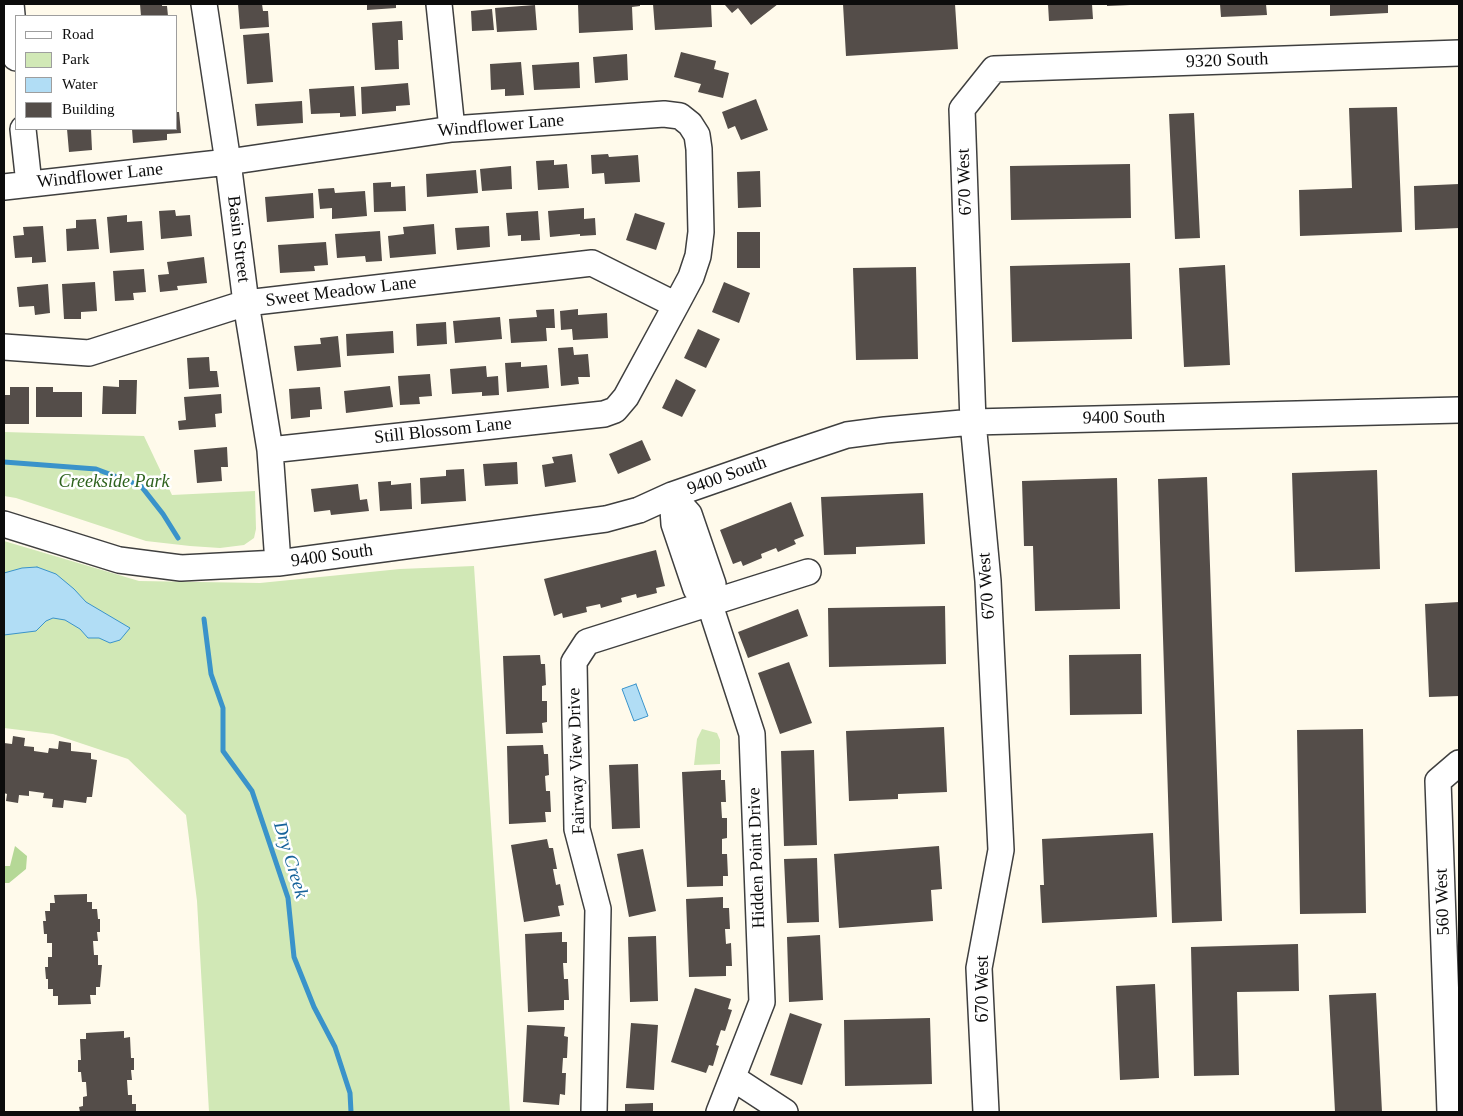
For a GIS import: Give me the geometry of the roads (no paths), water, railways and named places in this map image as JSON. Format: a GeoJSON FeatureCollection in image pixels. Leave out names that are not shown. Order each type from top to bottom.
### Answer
{"type":"FeatureCollection","features":[{"type":"Feature","properties":{"kind":"street"},"geometry":{"type":"LineString","coordinates":[[11,4],[15,47]]}},
{"type":"Feature","properties":{"kind":"street","name":"Basin Street"},"geometry":{"type":"LineString","coordinates":[[204,4],[228,162],[246,303],[270,450],[278,563]]}},
{"type":"Feature","properties":{"kind":"street"},"geometry":{"type":"LineString","coordinates":[[439,4],[452,129]]}},
{"type":"Feature","properties":{"kind":"street","name":"9320 South"},"geometry":{"type":"LineString","coordinates":[[994,69],[1459,53]]}},
{"type":"Feature","properties":{"kind":"street","name":"670 West"},"geometry":{"type":"LineString","coordinates":[[986,1112],[979,968],[1001,850],[988,581],[973,422],[962,109],[994,69]]}},
{"type":"Feature","properties":{"kind":"street","name":"Windflower Lane"},"geometry":{"type":"LineString","coordinates":[[4,187],[228,162],[452,129],[664,114],[680,116],[690,124],[696,136],[698,149],[701,232],[695,263],[691,277],[626,397],[615,410]]}},
{"type":"Feature","properties":{"kind":"street"},"geometry":{"type":"LineString","coordinates":[[24,130],[29,184]]}},
{"type":"Feature","properties":{"kind":"street","name":"Sweet Meadow Lane"},"geometry":{"type":"LineString","coordinates":[[4,347],[89,353],[246,303],[592,264],[676,305]]}},
{"type":"Feature","properties":{"kind":"street","name":"Still Blossom Lane"},"geometry":{"type":"LineString","coordinates":[[270,450],[604,414],[615,410]]}},
{"type":"Feature","properties":{"kind":"street","name":"9400 South"},"geometry":{"type":"LineString","coordinates":[[4,524],[119,560],[181,568],[278,563],[606,519],[639,510],[672,495],[847,435],[973,422],[1459,410]]}},
{"type":"Feature","properties":{"kind":"street","name":"Hidden Point Drive"},"geometry":{"type":"LineString","coordinates":[[672,495],[674,524],[696,589],[709,602],[752,734],[762,1002],[720,1112]]}},
{"type":"Feature","properties":{"kind":"street","name":"Fairway View Drive"},"geometry":{"type":"LineString","coordinates":[[594,1112],[598,909],[577,829],[574,662],[587,642],[808,572]]}},
{"type":"Feature","properties":{"kind":"street","name":"560 West"},"geometry":{"type":"LineString","coordinates":[[1450,1112],[1438,781],[1459,763]]}},
{"type":"Feature","properties":{"kind":"street"},"geometry":{"type":"LineString","coordinates":[[733,1078],[785,1112]]}},
{"type":"Feature","properties":{"kind":"water"},"geometry":{"type":"Polygon","coordinates":[[[37,567],[56,574],[86,602],[130,628],[120,640],[110,643],[99,638],[88,638],[80,629],[65,620],[53,618],[46,621],[36,631],[4,635],[4,573],[22,568],[37,567]]]}},
{"type":"Feature","properties":{"kind":"water"},"geometry":{"type":"Polygon","coordinates":[[[636,684],[648,716],[634,721],[622,689],[636,684]]]}},
{"type":"Feature","properties":{"kind":"waterway","name":"Dry Creek"},"geometry":{"type":"LineString","coordinates":[[4,462],[96,469],[141,486],[163,514],[178,538]]}},
{"type":"Feature","properties":{"kind":"waterway","name":"Dry Creek"},"geometry":{"type":"LineString","coordinates":[[204,619],[211,674],[223,708],[223,751],[252,791],[288,898],[294,957],[314,1007],[335,1047],[350,1093],[351,1112]]}},
{"type":"Feature","properties":{"kind":"park label","name":"Creekside Park"},"geometry":{"type":"Point","coordinates":[114,482]}}]}
